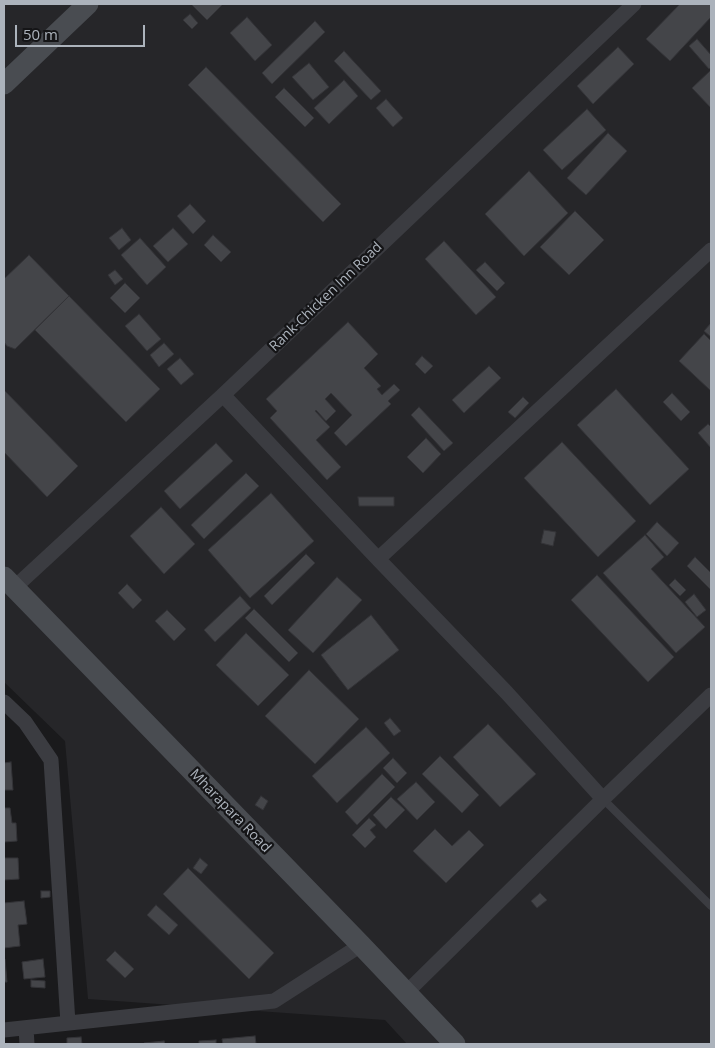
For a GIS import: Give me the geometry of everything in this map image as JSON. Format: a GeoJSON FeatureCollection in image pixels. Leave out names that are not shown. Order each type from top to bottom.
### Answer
{"type":"FeatureCollection","features":[{"type":"Feature","properties":{"kind":"main road"},"geometry":{"type":"LineString","coordinates":[[4,84],[88,4]]}},
{"type":"Feature","properties":{"kind":"main road","name":"Mharapara Road"},"geometry":{"type":"LineString","coordinates":[[9,583],[455,1044]]}},
{"type":"Feature","properties":{"kind":"street","name":"Rank-Chicken Inn Road"},"geometry":{"type":"LineString","coordinates":[[9,583],[223,395],[634,4]]}},
{"type":"Feature","properties":{"kind":"street"},"geometry":{"type":"LineString","coordinates":[[378,559],[711,250]]}},
{"type":"Feature","properties":{"kind":"street"},"geometry":{"type":"LineString","coordinates":[[223,395],[507,693],[603,799]]}},
{"type":"Feature","properties":{"kind":"street"},"geometry":{"type":"LineString","coordinates":[[406,993],[711,695]]}},
{"type":"Feature","properties":{"kind":"street"},"geometry":{"type":"LineString","coordinates":[[4,702],[25,722],[51,760],[68,1023]]}},
{"type":"Feature","properties":{"kind":"street"},"geometry":{"type":"LineString","coordinates":[[4,1030],[274,1001],[361,945]]}},
{"type":"Feature","properties":{"kind":"street"},"geometry":{"type":"LineString","coordinates":[[26,1028],[27,1044]]}},
{"type":"Feature","properties":{"kind":"lane"},"geometry":{"type":"LineString","coordinates":[[603,799],[711,906]]}},
{"type":"Feature","properties":{"kind":"shaded area"},"geometry":{"type":"Polygon","coordinates":[[[4,4],[711,4],[711,1044],[407,1044],[385,1020],[88,999],[65,741],[4,682],[4,4]]]}},
{"type":"Feature","properties":{"kind":"building"},"geometry":{"type":"Polygon","coordinates":[[[191,4],[223,4],[207,20],[191,4]]]}},
{"type":"Feature","properties":{"kind":"building"},"geometry":{"type":"Polygon","coordinates":[[[680,4],[711,4],[711,17],[670,61],[646,39],[680,4]]]}},
{"type":"Feature","properties":{"kind":"building"},"geometry":{"type":"Polygon","coordinates":[[[190,14],[198,23],[192,29],[183,20],[190,14]]]}},
{"type":"Feature","properties":{"kind":"building"},"geometry":{"type":"Polygon","coordinates":[[[247,17],[272,45],[255,61],[230,33],[247,17]]]}},
{"type":"Feature","properties":{"kind":"building"},"geometry":{"type":"Polygon","coordinates":[[[315,21],[325,32],[272,84],[262,73],[315,21]]]}},
{"type":"Feature","properties":{"kind":"building"},"geometry":{"type":"Polygon","coordinates":[[[697,39],[711,55],[711,67],[709,69],[689,46],[697,39]]]}},
{"type":"Feature","properties":{"kind":"building"},"geometry":{"type":"Polygon","coordinates":[[[618,47],[634,64],[593,104],[577,86],[618,47]]]}},
{"type":"Feature","properties":{"kind":"building"},"geometry":{"type":"Polygon","coordinates":[[[344,51],[381,91],[371,100],[334,61],[344,51]]]}},
{"type":"Feature","properties":{"kind":"building"},"geometry":{"type":"Polygon","coordinates":[[[309,63],[329,87],[313,100],[292,77],[309,63]]]}},
{"type":"Feature","properties":{"kind":"building"},"geometry":{"type":"Polygon","coordinates":[[[206,67],[341,204],[323,222],[188,85],[206,67]]]}},
{"type":"Feature","properties":{"kind":"building"},"geometry":{"type":"Polygon","coordinates":[[[711,70],[711,108],[692,88],[711,70]]]}},
{"type":"Feature","properties":{"kind":"building"},"geometry":{"type":"Polygon","coordinates":[[[344,80],[358,96],[329,124],[314,108],[344,80]]]}},
{"type":"Feature","properties":{"kind":"building"},"geometry":{"type":"Polygon","coordinates":[[[284,88],[314,118],[305,127],[275,97],[284,88]]]}},
{"type":"Feature","properties":{"kind":"building"},"geometry":{"type":"Polygon","coordinates":[[[386,99],[403,118],[393,127],[376,108],[386,99]]]}},
{"type":"Feature","properties":{"kind":"building"},"geometry":{"type":"Polygon","coordinates":[[[587,109],[606,130],[562,170],[543,150],[587,109]]]}},
{"type":"Feature","properties":{"kind":"building"},"geometry":{"type":"Polygon","coordinates":[[[608,133],[627,151],[586,195],[567,178],[608,133]]]}},
{"type":"Feature","properties":{"kind":"building"},"geometry":{"type":"Polygon","coordinates":[[[529,171],[568,213],[524,256],[485,214],[529,171]]]}},
{"type":"Feature","properties":{"kind":"building"},"geometry":{"type":"Polygon","coordinates":[[[190,204],[206,221],[193,234],[177,216],[190,204]]]}},
{"type":"Feature","properties":{"kind":"building"},"geometry":{"type":"Polygon","coordinates":[[[575,211],[604,240],[569,275],[540,247],[575,211]]]}},
{"type":"Feature","properties":{"kind":"building"},"geometry":{"type":"Polygon","coordinates":[[[122,228],[131,240],[119,250],[109,238],[122,228]]]}},
{"type":"Feature","properties":{"kind":"building"},"geometry":{"type":"Polygon","coordinates":[[[173,228],[188,244],[168,262],[153,246],[173,228]]]}},
{"type":"Feature","properties":{"kind":"building"},"geometry":{"type":"Polygon","coordinates":[[[213,235],[231,252],[221,262],[204,245],[213,235]]]}},
{"type":"Feature","properties":{"kind":"building"},"geometry":{"type":"Polygon","coordinates":[[[140,238],[166,267],[147,285],[121,255],[140,238]]]}},
{"type":"Feature","properties":{"kind":"building"},"geometry":{"type":"Polygon","coordinates":[[[444,241],[496,297],[476,315],[425,259],[444,241]]]}},
{"type":"Feature","properties":{"kind":"building"},"geometry":{"type":"Polygon","coordinates":[[[29,255],[69,296],[15,349],[7,346],[4,342],[4,279],[29,255]]]}},
{"type":"Feature","properties":{"kind":"building"},"geometry":{"type":"Polygon","coordinates":[[[485,262],[505,283],[497,291],[476,270],[485,262]]]}},
{"type":"Feature","properties":{"kind":"building"},"geometry":{"type":"Polygon","coordinates":[[[115,270],[123,279],[115,285],[108,275],[115,270]]]}},
{"type":"Feature","properties":{"kind":"building"},"geometry":{"type":"Polygon","coordinates":[[[125,283],[140,298],[125,313],[110,298],[125,283]]]}},
{"type":"Feature","properties":{"kind":"building"},"geometry":{"type":"Polygon","coordinates":[[[69,296],[160,389],[126,422],[35,330],[69,296]]]}},
{"type":"Feature","properties":{"kind":"building"},"geometry":{"type":"Polygon","coordinates":[[[139,314],[161,339],[147,351],[125,326],[139,314]]]}},
{"type":"Feature","properties":{"kind":"building"},"geometry":{"type":"Polygon","coordinates":[[[348,322],[378,354],[364,368],[381,386],[377,389],[382,395],[394,384],[400,390],[388,401],[391,404],[346,446],[334,433],[352,415],[331,393],[325,399],[336,411],[326,421],[315,411],[330,427],[316,440],[341,467],[327,480],[270,418],[277,411],[266,399],[348,322]]]}},
{"type":"Feature","properties":{"kind":"building"},"geometry":{"type":"Polygon","coordinates":[[[711,323],[711,337],[704,331],[711,323]]]}},
{"type":"Feature","properties":{"kind":"building"},"geometry":{"type":"Polygon","coordinates":[[[704,334],[711,341],[711,391],[679,361],[704,334]]]}},
{"type":"Feature","properties":{"kind":"building"},"geometry":{"type":"Polygon","coordinates":[[[164,343],[174,354],[159,367],[150,355],[164,343]]]}},
{"type":"Feature","properties":{"kind":"building"},"geometry":{"type":"Polygon","coordinates":[[[422,356],[433,366],[425,374],[415,364],[422,356]]]}},
{"type":"Feature","properties":{"kind":"building"},"geometry":{"type":"Polygon","coordinates":[[[180,358],[194,374],[181,385],[167,369],[180,358]]]}},
{"type":"Feature","properties":{"kind":"building"},"geometry":{"type":"Polygon","coordinates":[[[489,366],[501,378],[464,413],[452,400],[489,366]]]}},
{"type":"Feature","properties":{"kind":"building"},"geometry":{"type":"Polygon","coordinates":[[[616,389],[689,469],[650,505],[577,425],[616,389]]]}},
{"type":"Feature","properties":{"kind":"building"},"geometry":{"type":"Polygon","coordinates":[[[4,390],[78,466],[47,497],[4,452],[4,390]]]}},
{"type":"Feature","properties":{"kind":"building"},"geometry":{"type":"Polygon","coordinates":[[[672,393],[690,412],[681,421],[663,402],[672,393]]]}},
{"type":"Feature","properties":{"kind":"building"},"geometry":{"type":"Polygon","coordinates":[[[523,397],[529,403],[515,418],[508,412],[523,397]]]}},
{"type":"Feature","properties":{"kind":"building"},"geometry":{"type":"Polygon","coordinates":[[[419,407],[453,443],[444,451],[411,415],[419,407]]]}},
{"type":"Feature","properties":{"kind":"building"},"geometry":{"type":"Polygon","coordinates":[[[708,424],[711,427],[711,448],[698,433],[708,424]]]}},
{"type":"Feature","properties":{"kind":"building"},"geometry":{"type":"Polygon","coordinates":[[[426,438],[441,454],[423,473],[407,457],[426,438]]]}},
{"type":"Feature","properties":{"kind":"building"},"geometry":{"type":"Polygon","coordinates":[[[562,442],[636,521],[598,557],[524,478],[562,442]]]}},
{"type":"Feature","properties":{"kind":"building"},"geometry":{"type":"Polygon","coordinates":[[[216,443],[233,461],[180,509],[164,491],[216,443]]]}},
{"type":"Feature","properties":{"kind":"building"},"geometry":{"type":"Polygon","coordinates":[[[246,473],[259,486],[204,539],[191,525],[246,473]]]}},
{"type":"Feature","properties":{"kind":"building"},"geometry":{"type":"Polygon","coordinates":[[[271,493],[314,541],[250,598],[208,550],[271,493]]]}},
{"type":"Feature","properties":{"kind":"building"},"geometry":{"type":"Polygon","coordinates":[[[358,497],[394,497],[394,506],[359,506],[358,497]]]}},
{"type":"Feature","properties":{"kind":"building"},"geometry":{"type":"Polygon","coordinates":[[[161,507],[195,544],[164,574],[130,536],[161,507]]]}},
{"type":"Feature","properties":{"kind":"building"},"geometry":{"type":"Polygon","coordinates":[[[657,522],[679,543],[667,556],[646,534],[657,522]]]}},
{"type":"Feature","properties":{"kind":"building"},"geometry":{"type":"Polygon","coordinates":[[[544,530],[556,532],[553,546],[541,543],[544,530]]]}},
{"type":"Feature","properties":{"kind":"building"},"geometry":{"type":"Polygon","coordinates":[[[645,535],[664,557],[651,569],[705,627],[676,653],[603,573],[645,535]]]}},
{"type":"Feature","properties":{"kind":"building"},"geometry":{"type":"Polygon","coordinates":[[[306,554],[315,563],[272,605],[264,596],[306,554]]]}},
{"type":"Feature","properties":{"kind":"building"},"geometry":{"type":"Polygon","coordinates":[[[695,557],[711,573],[711,590],[687,566],[695,557]]]}},
{"type":"Feature","properties":{"kind":"building"},"geometry":{"type":"Polygon","coordinates":[[[597,575],[674,657],[648,682],[571,600],[597,575]]]}},
{"type":"Feature","properties":{"kind":"building"},"geometry":{"type":"Polygon","coordinates":[[[337,577],[362,600],[313,653],[288,630],[337,577]]]}},
{"type":"Feature","properties":{"kind":"building"},"geometry":{"type":"Polygon","coordinates":[[[675,579],[686,590],[680,596],[669,585],[675,579]]]}},
{"type":"Feature","properties":{"kind":"building"},"geometry":{"type":"Polygon","coordinates":[[[127,584],[142,600],[133,609],[118,593],[127,584]]]}},
{"type":"Feature","properties":{"kind":"building"},"geometry":{"type":"Polygon","coordinates":[[[694,594],[706,610],[697,617],[685,602],[694,594]]]}},
{"type":"Feature","properties":{"kind":"building"},"geometry":{"type":"Polygon","coordinates":[[[240,596],[251,608],[215,642],[204,630],[240,596]]]}},
{"type":"Feature","properties":{"kind":"building"},"geometry":{"type":"Polygon","coordinates":[[[254,609],[298,653],[289,662],[245,618],[254,609]]]}},
{"type":"Feature","properties":{"kind":"building"},"geometry":{"type":"Polygon","coordinates":[[[167,610],[186,629],[174,641],[155,621],[167,610]]]}},
{"type":"Feature","properties":{"kind":"building"},"geometry":{"type":"Polygon","coordinates":[[[371,615],[399,650],[348,690],[321,655],[371,615]]]}},
{"type":"Feature","properties":{"kind":"building"},"geometry":{"type":"Polygon","coordinates":[[[246,633],[289,675],[258,706],[216,665],[246,633]]]}},
{"type":"Feature","properties":{"kind":"building"},"geometry":{"type":"Polygon","coordinates":[[[309,670],[359,719],[315,764],[265,716],[309,670]]]}},
{"type":"Feature","properties":{"kind":"building"},"geometry":{"type":"Polygon","coordinates":[[[390,718],[401,731],[394,736],[384,723],[390,718]]]}},
{"type":"Feature","properties":{"kind":"building"},"geometry":{"type":"Polygon","coordinates":[[[488,724],[536,774],[500,807],[453,757],[488,724]]]}},
{"type":"Feature","properties":{"kind":"building"},"geometry":{"type":"Polygon","coordinates":[[[366,727],[390,753],[337,803],[312,776],[366,727]]]}},
{"type":"Feature","properties":{"kind":"building"},"geometry":{"type":"Polygon","coordinates":[[[440,756],[479,795],[462,813],[422,774],[440,756]]]}},
{"type":"Feature","properties":{"kind":"building"},"geometry":{"type":"Polygon","coordinates":[[[393,758],[407,773],[397,783],[383,768],[393,758]]]}},
{"type":"Feature","properties":{"kind":"building"},"geometry":{"type":"Polygon","coordinates":[[[11,762],[13,790],[4,790],[4,763],[11,762]]]}},
{"type":"Feature","properties":{"kind":"building"},"geometry":{"type":"Polygon","coordinates":[[[382,774],[395,787],[357,825],[345,812],[382,774]]]}},
{"type":"Feature","properties":{"kind":"building"},"geometry":{"type":"Polygon","coordinates":[[[416,782],[435,802],[417,820],[397,799],[416,782]]]}},
{"type":"Feature","properties":{"kind":"building"},"geometry":{"type":"Polygon","coordinates":[[[261,796],[268,801],[263,810],[255,805],[261,796]]]}},
{"type":"Feature","properties":{"kind":"building"},"geometry":{"type":"Polygon","coordinates":[[[391,797],[405,810],[386,829],[373,815],[391,797]]]}},
{"type":"Feature","properties":{"kind":"building"},"geometry":{"type":"Polygon","coordinates":[[[4,808],[10,808],[12,823],[16,823],[17,841],[4,842],[4,808]]]}},
{"type":"Feature","properties":{"kind":"building"},"geometry":{"type":"Polygon","coordinates":[[[369,818],[376,825],[370,830],[376,837],[365,848],[352,835],[369,818]]]}},
{"type":"Feature","properties":{"kind":"building"},"geometry":{"type":"Polygon","coordinates":[[[435,829],[452,846],[469,830],[484,845],[446,883],[413,851],[435,829]]]}},
{"type":"Feature","properties":{"kind":"building"},"geometry":{"type":"Polygon","coordinates":[[[4,858],[18,858],[19,879],[4,880],[4,858]]]}},
{"type":"Feature","properties":{"kind":"building"},"geometry":{"type":"Polygon","coordinates":[[[200,858],[208,865],[201,874],[193,868],[200,858]]]}},
{"type":"Feature","properties":{"kind":"building"},"geometry":{"type":"Polygon","coordinates":[[[188,868],[274,953],[249,979],[163,894],[188,868]]]}},
{"type":"Feature","properties":{"kind":"building"},"geometry":{"type":"Polygon","coordinates":[[[41,891],[50,891],[50,897],[41,898],[41,891]]]}},
{"type":"Feature","properties":{"kind":"building"},"geometry":{"type":"Polygon","coordinates":[[[540,893],[547,900],[537,908],[531,901],[540,893]]]}},
{"type":"Feature","properties":{"kind":"building"},"geometry":{"type":"Polygon","coordinates":[[[24,901],[27,924],[18,925],[20,946],[4,948],[4,903],[24,901]]]}},
{"type":"Feature","properties":{"kind":"building"},"geometry":{"type":"Polygon","coordinates":[[[156,905],[178,925],[169,935],[147,915],[156,905]]]}},
{"type":"Feature","properties":{"kind":"building"},"geometry":{"type":"Polygon","coordinates":[[[115,951],[134,969],[125,978],[106,960],[115,951]]]}},
{"type":"Feature","properties":{"kind":"building"},"geometry":{"type":"Polygon","coordinates":[[[5,959],[7,982],[4,982],[5,959]]]}},
{"type":"Feature","properties":{"kind":"building"},"geometry":{"type":"Polygon","coordinates":[[[43,959],[45,977],[24,979],[22,962],[43,959]]]}},
{"type":"Feature","properties":{"kind":"building"},"geometry":{"type":"Polygon","coordinates":[[[31,980],[45,981],[45,988],[31,987],[31,980]]]}},
{"type":"Feature","properties":{"kind":"building"},"geometry":{"type":"Polygon","coordinates":[[[255,1036],[256,1044],[223,1044],[222,1039],[255,1036]]]}},
{"type":"Feature","properties":{"kind":"building"},"geometry":{"type":"Polygon","coordinates":[[[81,1037],[82,1044],[67,1044],[67,1038],[81,1037]]]}},
{"type":"Feature","properties":{"kind":"building"},"geometry":{"type":"Polygon","coordinates":[[[216,1040],[216,1044],[199,1044],[199,1041],[216,1040]]]}},
{"type":"Feature","properties":{"kind":"building"},"geometry":{"type":"Polygon","coordinates":[[[164,1041],[165,1044],[144,1044],[144,1043],[164,1041]]]}}]}
